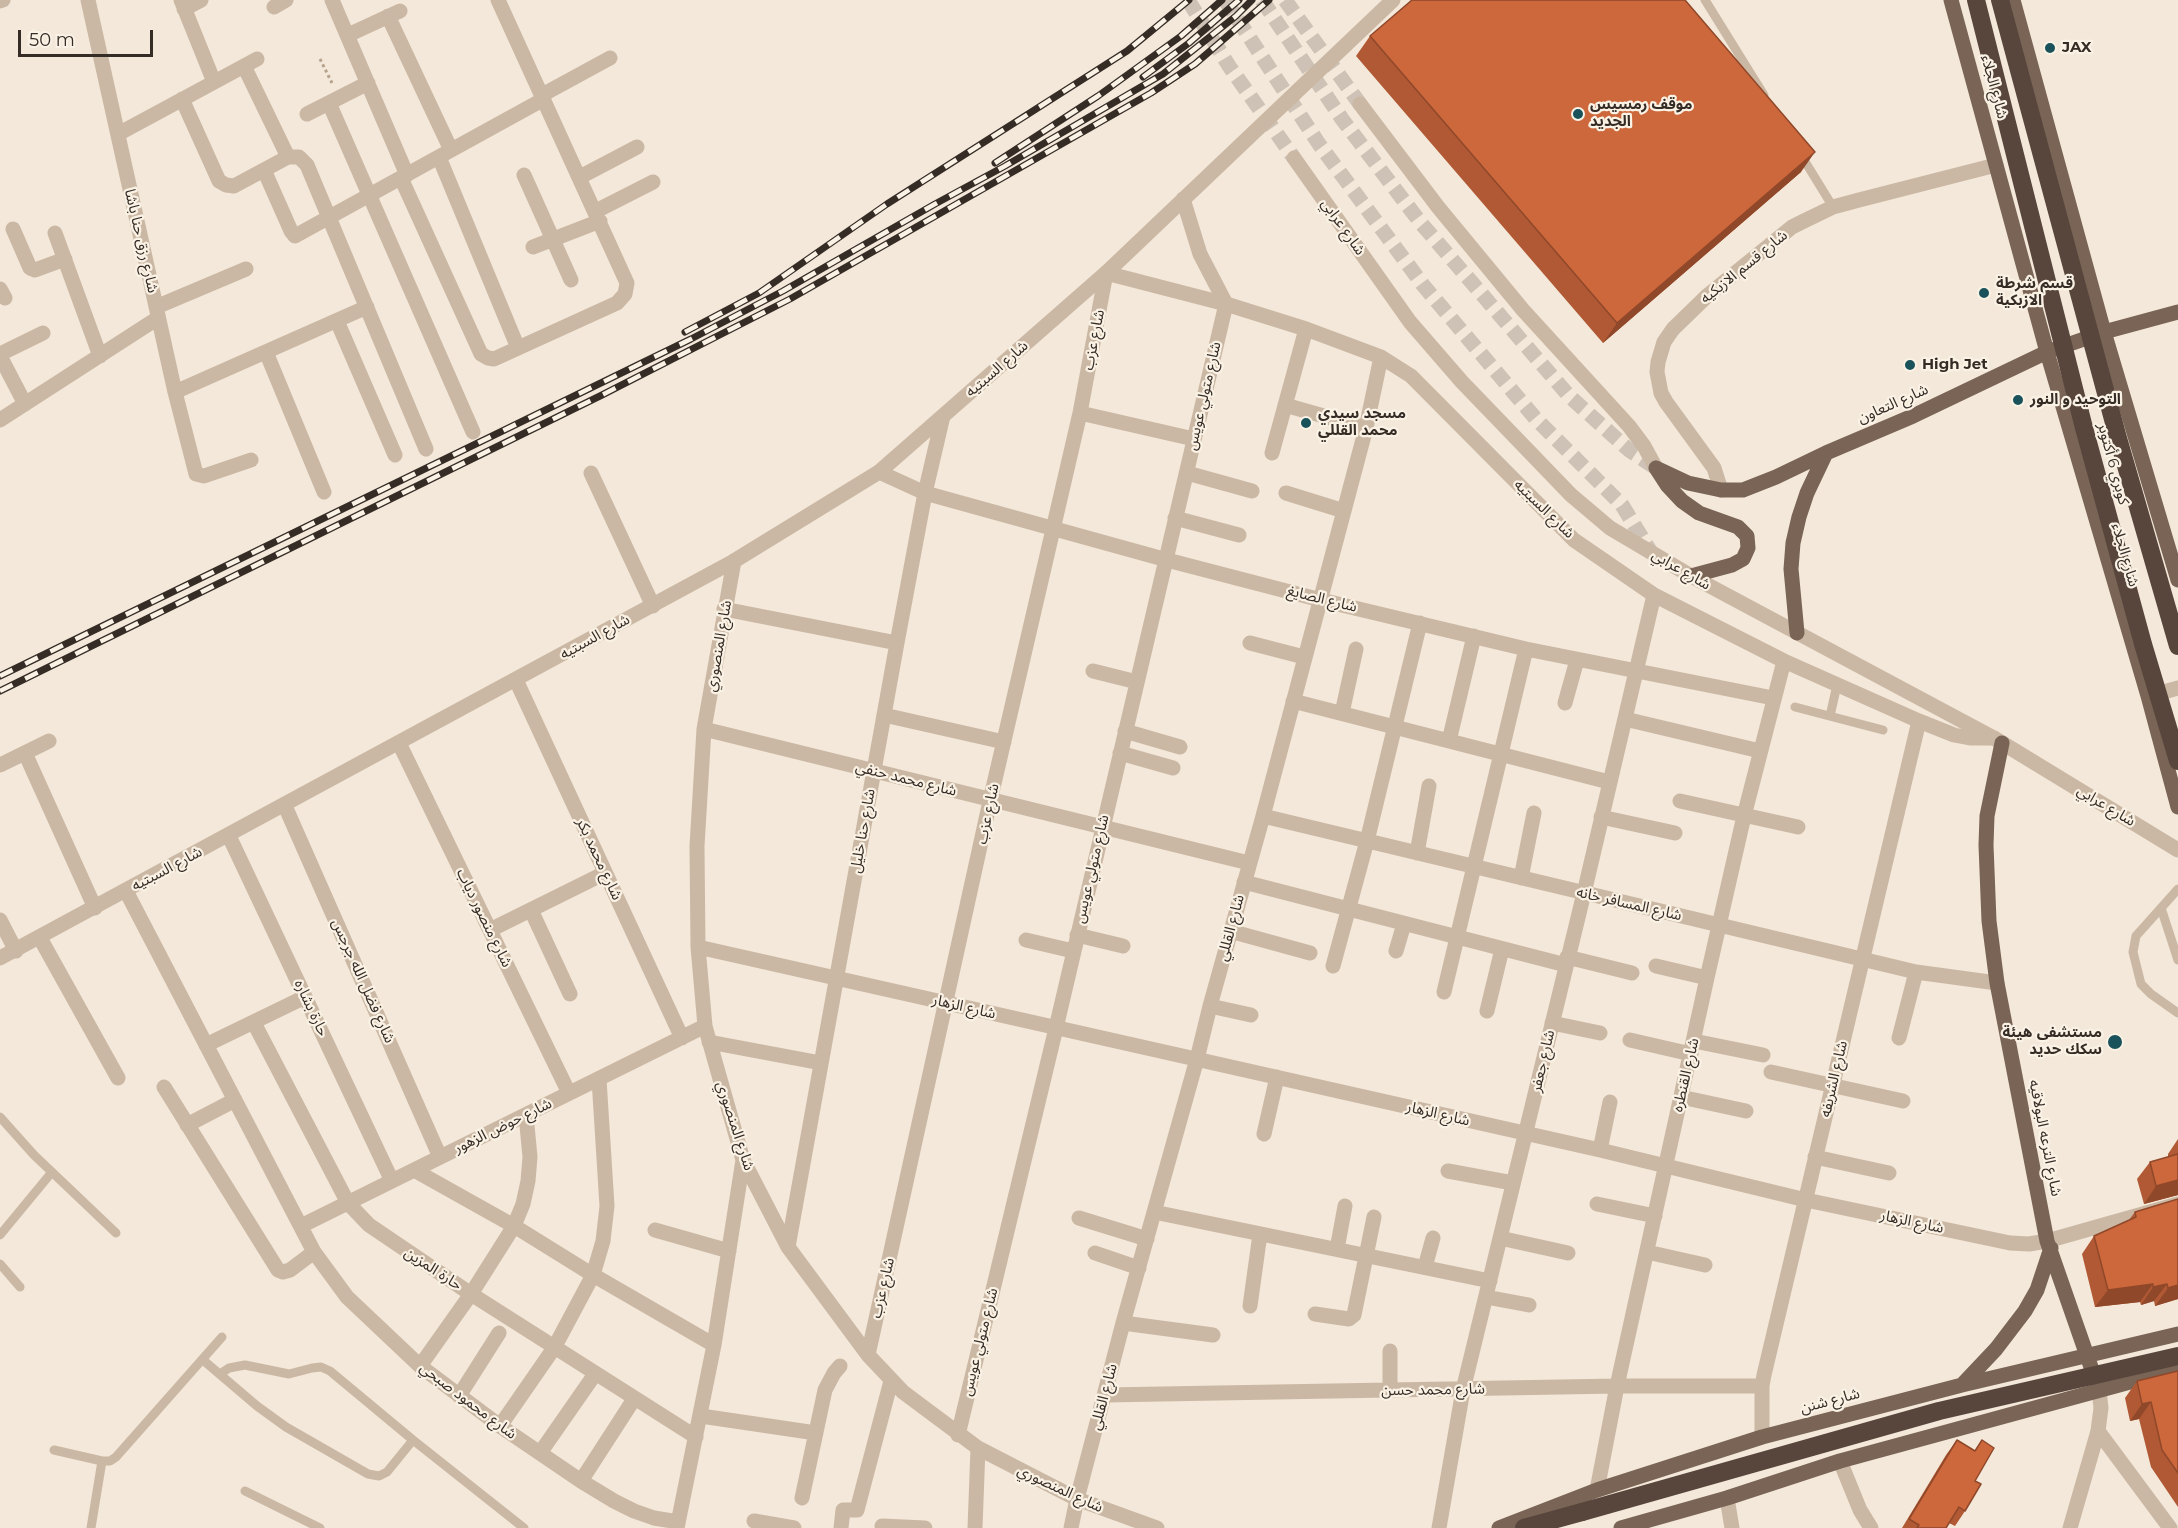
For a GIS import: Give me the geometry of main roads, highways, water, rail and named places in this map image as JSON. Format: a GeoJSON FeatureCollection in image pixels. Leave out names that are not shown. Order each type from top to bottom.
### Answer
{"type":"FeatureCollection","features":[{"type":"Feature","properties":{"kind":"highway","name":"كوبري 6 أكتوبر"},"geometry":{"type":"LineString","coordinates":[[1976,0],[2083,424],[2143,644],[2178,761]]}},
{"type":"Feature","properties":{"kind":"highway","name":"كوبري 6 أكتوبر"},"geometry":{"type":"LineString","coordinates":[[2000,0],[2118,438],[2178,646]]}},
{"type":"Feature","properties":{"kind":"highway"},"geometry":{"type":"LineString","coordinates":[[1524,1528],[1939,1411],[2178,1356]]}},
{"type":"Feature","properties":{"kind":"main road","name":"شارع الجلاء"},"geometry":{"type":"LineString","coordinates":[[1951,0],[2047,352],[2148,696],[2178,807]]}},
{"type":"Feature","properties":{"kind":"main road"},"geometry":{"type":"LineString","coordinates":[[2013,0],[2104,332],[2178,580]]}},
{"type":"Feature","properties":{"kind":"main road","name":"شارع التعاون"},"geometry":{"type":"LineString","coordinates":[[1691,576],[1732,565],[1743,559],[1749,548],[1747,536],[1738,527],[1699,513],[1682,501],[1667,485],[1656,468],[1688,483],[1721,490],[1743,490],[1913,416],[2047,352],[2104,332],[2178,312]]}},
{"type":"Feature","properties":{"kind":"main road"},"geometry":{"type":"LineString","coordinates":[[1797,633],[1791,568],[1793,543],[1807,493],[1826,453]]}},
{"type":"Feature","properties":{"kind":"main road","name":"شارع الترعه البولاقيه"},"geometry":{"type":"LineString","coordinates":[[1998,741],[1987,816],[1986,845],[1989,921],[1996,983],[2049,1245],[2098,1390]]}},
{"type":"Feature","properties":{"kind":"main road"},"geometry":{"type":"LineString","coordinates":[[1962,1385],[1996,1349],[2025,1311],[2037,1290],[2049,1245]]}},
{"type":"Feature","properties":{"kind":"main road","name":"شارع شنن"},"geometry":{"type":"LineString","coordinates":[[1499,1528],[1597,1490],[1762,1437],[1962,1385],[2178,1334]]}},
{"type":"Feature","properties":{"kind":"main road"},"geometry":{"type":"LineString","coordinates":[[1621,1528],[1727,1498],[1840,1461],[2178,1369]]}},
{"type":"Feature","properties":{"kind":"tunnel"},"geometry":{"type":"LineString","coordinates":[[1188,0],[1229,66],[1294,158]]}},
{"type":"Feature","properties":{"kind":"tunnel"},"geometry":{"type":"LineString","coordinates":[[1225,0],[1319,144],[1423,285],[1536,419],[1622,505],[1652,554]]}},
{"type":"Feature","properties":{"kind":"tunnel"},"geometry":{"type":"LineString","coordinates":[[1262,0],[1342,119],[1420,222],[1569,396],[1629,450],[1656,468]]}},
{"type":"Feature","properties":{"kind":"tunnel"},"geometry":{"type":"LineString","coordinates":[[1285,0],[1360,104]]}},
{"type":"Feature","properties":{"kind":"railway"},"geometry":{"type":"LineString","coordinates":[[685,332],[759,293],[887,204],[1127,51],[1189,0]]}},
{"type":"Feature","properties":{"kind":"railway"},"geometry":{"type":"LineString","coordinates":[[995,163],[1098,96],[1181,36],[1222,0]]}},
{"type":"Feature","properties":{"kind":"railway"},"geometry":{"type":"LineString","coordinates":[[1143,77],[1189,43],[1239,0]]}},
{"type":"Feature","properties":{"kind":"railway"},"geometry":{"type":"LineString","coordinates":[[0,676],[691,339],[783,291],[1163,74],[1236,16],[1252,0]]}},
{"type":"Feature","properties":{"kind":"railway"},"geometry":{"type":"LineString","coordinates":[[0,691],[602,395],[790,299],[1151,93],[1195,64],[1269,0]]}},
{"type":"Feature","properties":{"kind":"place","name":"JAX"},"geometry":{"type":"Point","coordinates":[2050,48]}},
{"type":"Feature","properties":{"kind":"place","name":"موقف رمسيس الجديد"},"geometry":{"type":"Point","coordinates":[1578,114]}},
{"type":"Feature","properties":{"kind":"place","name":"قسم شرطة الازبكية"},"geometry":{"type":"Point","coordinates":[1984,293]}},
{"type":"Feature","properties":{"kind":"place","name":"High Jet"},"geometry":{"type":"Point","coordinates":[1910,365]}},
{"type":"Feature","properties":{"kind":"place","name":"التوحيد و النور"},"geometry":{"type":"Point","coordinates":[2018,400]}},
{"type":"Feature","properties":{"kind":"place","name":"مسجد سيدي محمد القللي"},"geometry":{"type":"Point","coordinates":[1306,423]}},
{"type":"Feature","properties":{"kind":"place","name":"مستشفى هيئة سكك حديد"},"geometry":{"type":"Point","coordinates":[2115,1042]}}]}
